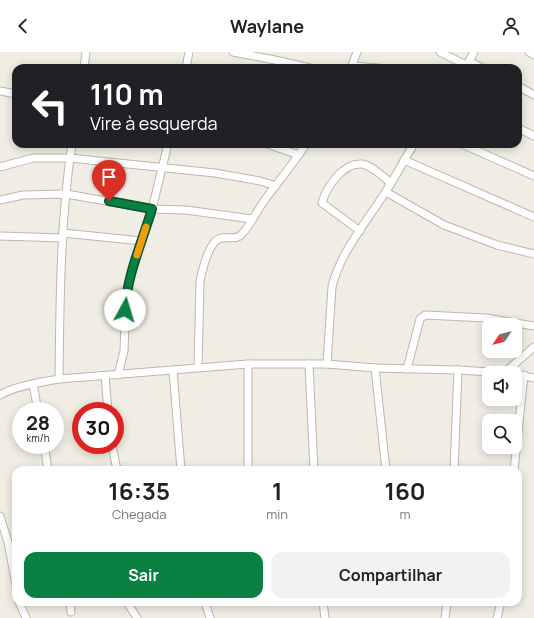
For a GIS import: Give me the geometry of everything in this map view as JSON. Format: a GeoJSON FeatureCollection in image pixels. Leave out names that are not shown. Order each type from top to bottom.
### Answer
{"type":"FeatureCollection","features":[{"type":"Feature","properties":{"kind":"street"},"geometry":{"type":"LineString","coordinates":[[84,64],[86,52]]}},
{"type":"Feature","properties":{"kind":"street"},"geometry":{"type":"LineString","coordinates":[[187,64],[189,52]]}},
{"type":"Feature","properties":{"kind":"street"},"geometry":{"type":"LineString","coordinates":[[233,52],[292,64]]}},
{"type":"Feature","properties":{"kind":"street"},"geometry":{"type":"LineString","coordinates":[[353,64],[357,52]]}},
{"type":"Feature","properties":{"kind":"street"},"geometry":{"type":"LineString","coordinates":[[440,52],[465,64]]}},
{"type":"Feature","properties":{"kind":"street"},"geometry":{"type":"LineString","coordinates":[[468,64],[474,52]]}},
{"type":"Feature","properties":{"kind":"street"},"geometry":{"type":"LineString","coordinates":[[522,88],[534,95]]}},
{"type":"Feature","properties":{"kind":"street"},"geometry":{"type":"LineString","coordinates":[[0,91],[12,93]]}},
{"type":"Feature","properties":{"kind":"street"},"geometry":{"type":"LineString","coordinates":[[522,130],[534,136]]}},
{"type":"Feature","properties":{"kind":"street"},"geometry":{"type":"LineString","coordinates":[[59,379],[63,236],[71,148]]}},
{"type":"Feature","properties":{"kind":"street"},"geometry":{"type":"LineString","coordinates":[[118,375],[124,351],[126,296],[152,209],[167,148]]}},
{"type":"Feature","properties":{"kind":"street"},"geometry":{"type":"LineString","coordinates":[[279,148],[299,155]]}},
{"type":"Feature","properties":{"kind":"street"},"geometry":{"type":"LineString","coordinates":[[198,368],[200,282],[207,256],[215,241],[222,238],[241,236],[303,148]]}},
{"type":"Feature","properties":{"kind":"street"},"geometry":{"type":"LineString","coordinates":[[327,364],[332,287],[334,279],[344,256],[386,192],[412,148]]}},
{"type":"Feature","properties":{"kind":"street"},"geometry":{"type":"LineString","coordinates":[[471,148],[534,176]]}},
{"type":"Feature","properties":{"kind":"street"},"geometry":{"type":"LineString","coordinates":[[0,167],[33,158],[70,158],[243,178],[276,186]]}},
{"type":"Feature","properties":{"kind":"street"},"geometry":{"type":"LineString","coordinates":[[404,160],[534,217]]}},
{"type":"Feature","properties":{"kind":"street"},"geometry":{"type":"LineString","coordinates":[[360,231],[322,203],[336,176],[350,166],[362,164],[376,171],[391,183]]}},
{"type":"Feature","properties":{"kind":"street"},"geometry":{"type":"LineString","coordinates":[[386,192],[444,224],[497,244],[534,254]]}},
{"type":"Feature","properties":{"kind":"street"},"geometry":{"type":"LineString","coordinates":[[0,200],[23,195],[66,194],[152,209],[186,210],[252,219]]}},
{"type":"Feature","properties":{"kind":"street"},"geometry":{"type":"LineString","coordinates":[[0,236],[63,236],[142,241]]}},
{"type":"Feature","properties":{"kind":"street"},"geometry":{"type":"LineString","coordinates":[[407,369],[420,319],[425,315],[486,318],[534,326]]}},
{"type":"Feature","properties":{"kind":"street"},"geometry":{"type":"LineString","coordinates":[[512,366],[534,347]]}},
{"type":"Feature","properties":{"kind":"street"},"geometry":{"type":"LineString","coordinates":[[248,364],[248,466]]}},
{"type":"Feature","properties":{"kind":"street"},"geometry":{"type":"LineString","coordinates":[[1,393],[33,384],[59,379],[248,364],[327,364],[375,368],[482,372]]}},
{"type":"Feature","properties":{"kind":"street"},"geometry":{"type":"LineString","coordinates":[[309,364],[314,466]]}},
{"type":"Feature","properties":{"kind":"street"},"geometry":{"type":"LineString","coordinates":[[375,368],[386,466]]}},
{"type":"Feature","properties":{"kind":"street"},"geometry":{"type":"LineString","coordinates":[[173,370],[181,466]]}},
{"type":"Feature","properties":{"kind":"street"},"geometry":{"type":"LineString","coordinates":[[454,466],[458,370]]}},
{"type":"Feature","properties":{"kind":"street"},"geometry":{"type":"LineString","coordinates":[[514,466],[524,375],[534,378]]}},
{"type":"Feature","properties":{"kind":"street"},"geometry":{"type":"LineString","coordinates":[[105,376],[107,402]]}},
{"type":"Feature","properties":{"kind":"street"},"geometry":{"type":"LineString","coordinates":[[33,384],[36,402]]}},
{"type":"Feature","properties":{"kind":"street"},"geometry":{"type":"LineString","coordinates":[[45,454],[47,466]]}},
{"type":"Feature","properties":{"kind":"street"},"geometry":{"type":"LineString","coordinates":[[114,454],[116,466]]}},
{"type":"Feature","properties":{"kind":"street"},"geometry":{"type":"LineString","coordinates":[[0,516],[8,542],[12,564]]}},
{"type":"Feature","properties":{"kind":"street"},"geometry":{"type":"LineString","coordinates":[[21,606],[26,618]]}},
{"type":"Feature","properties":{"kind":"street"},"geometry":{"type":"LineString","coordinates":[[70,606],[71,612]]}},
{"type":"Feature","properties":{"kind":"street"},"geometry":{"type":"LineString","coordinates":[[130,606],[137,618]]}},
{"type":"Feature","properties":{"kind":"street"},"geometry":{"type":"LineString","coordinates":[[206,606],[210,618]]}},
{"type":"Feature","properties":{"kind":"street"},"geometry":{"type":"LineString","coordinates":[[324,606],[325,618]]}},
{"type":"Feature","properties":{"kind":"street"},"geometry":{"type":"LineString","coordinates":[[445,618],[446,606]]}},
{"type":"Feature","properties":{"kind":"street"},"geometry":{"type":"LineString","coordinates":[[497,618],[500,606]]}},
{"type":"Feature","properties":{"kind":"slow traffic"},"geometry":{"type":"LineString","coordinates":[[137,255],[146,227]]}},
{"type":"Feature","properties":{"kind":"route"},"geometry":{"type":"LineString","coordinates":[[109,201],[152,209],[129,282],[125,310]]}}]}
